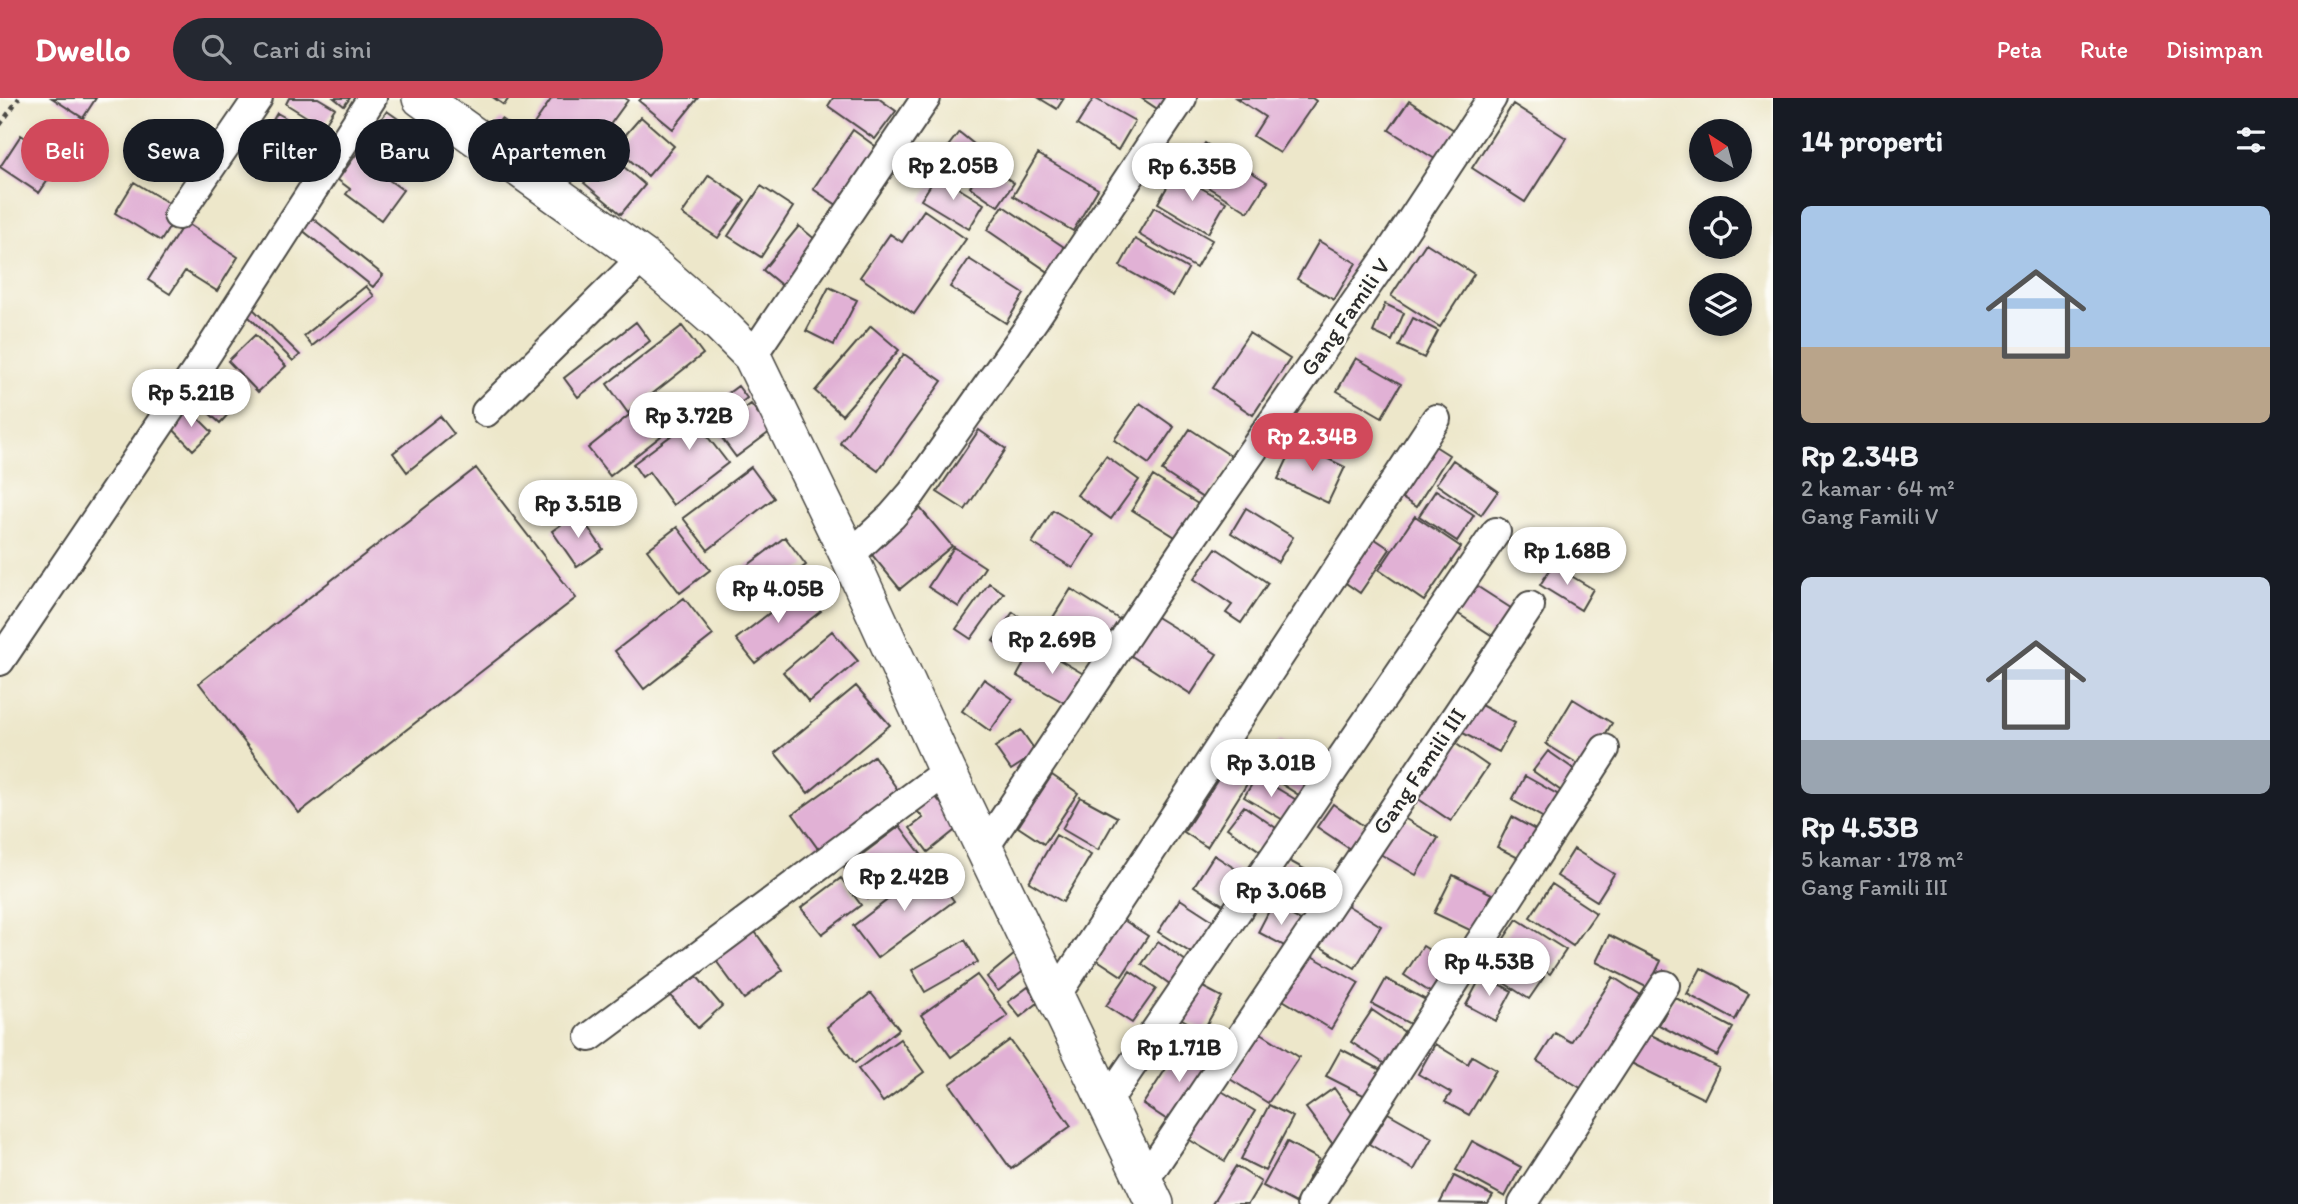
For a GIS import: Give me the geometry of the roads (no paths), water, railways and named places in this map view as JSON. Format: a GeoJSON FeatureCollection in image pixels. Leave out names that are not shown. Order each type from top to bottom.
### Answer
{"type":"FeatureCollection","features":[{"type":"Feature","properties":{"kind":"main road"},"geometry":{"type":"LineString","coordinates":[[421,98],[642,257],[708,313],[752,356],[1149,1192]]}},
{"type":"Feature","properties":{"kind":"street"},"geometry":{"type":"LineString","coordinates":[[178,215],[258,98]]}},
{"type":"Feature","properties":{"kind":"street"},"geometry":{"type":"LineString","coordinates":[[0,661],[198,368],[372,98]]}},
{"type":"Feature","properties":{"kind":"street"},"geometry":{"type":"LineString","coordinates":[[752,356],[926,98]]}},
{"type":"Feature","properties":{"kind":"street"},"geometry":{"type":"LineString","coordinates":[[849,556],[892,516],[912,492],[1034,320],[1182,98]]}},
{"type":"Feature","properties":{"kind":"street","name":"Gang Famili V"},"geometry":{"type":"LineString","coordinates":[[985,848],[1181,554],[1387,257],[1492,98]]}},
{"type":"Feature","properties":{"kind":"street"},"geometry":{"type":"LineString","coordinates":[[486,412],[642,257]]}},
{"type":"Feature","properties":{"kind":"street"},"geometry":{"type":"LineString","coordinates":[[1055,996],[1436,419]]}},
{"type":"Feature","properties":{"kind":"street"},"geometry":{"type":"LineString","coordinates":[[1106,1103],[1496,532]]}},
{"type":"Feature","properties":{"kind":"street","name":"Gang Famili III"},"geometry":{"type":"LineString","coordinates":[[1149,1192],[1530,606]]}},
{"type":"Feature","properties":{"kind":"street"},"geometry":{"type":"LineString","coordinates":[[1311,1204],[1605,749]]}},
{"type":"Feature","properties":{"kind":"street"},"geometry":{"type":"LineString","coordinates":[[590,1037],[947,771]]}},
{"type":"Feature","properties":{"kind":"street"},"geometry":{"type":"LineString","coordinates":[[1523,1204],[1665,985]]}}]}
